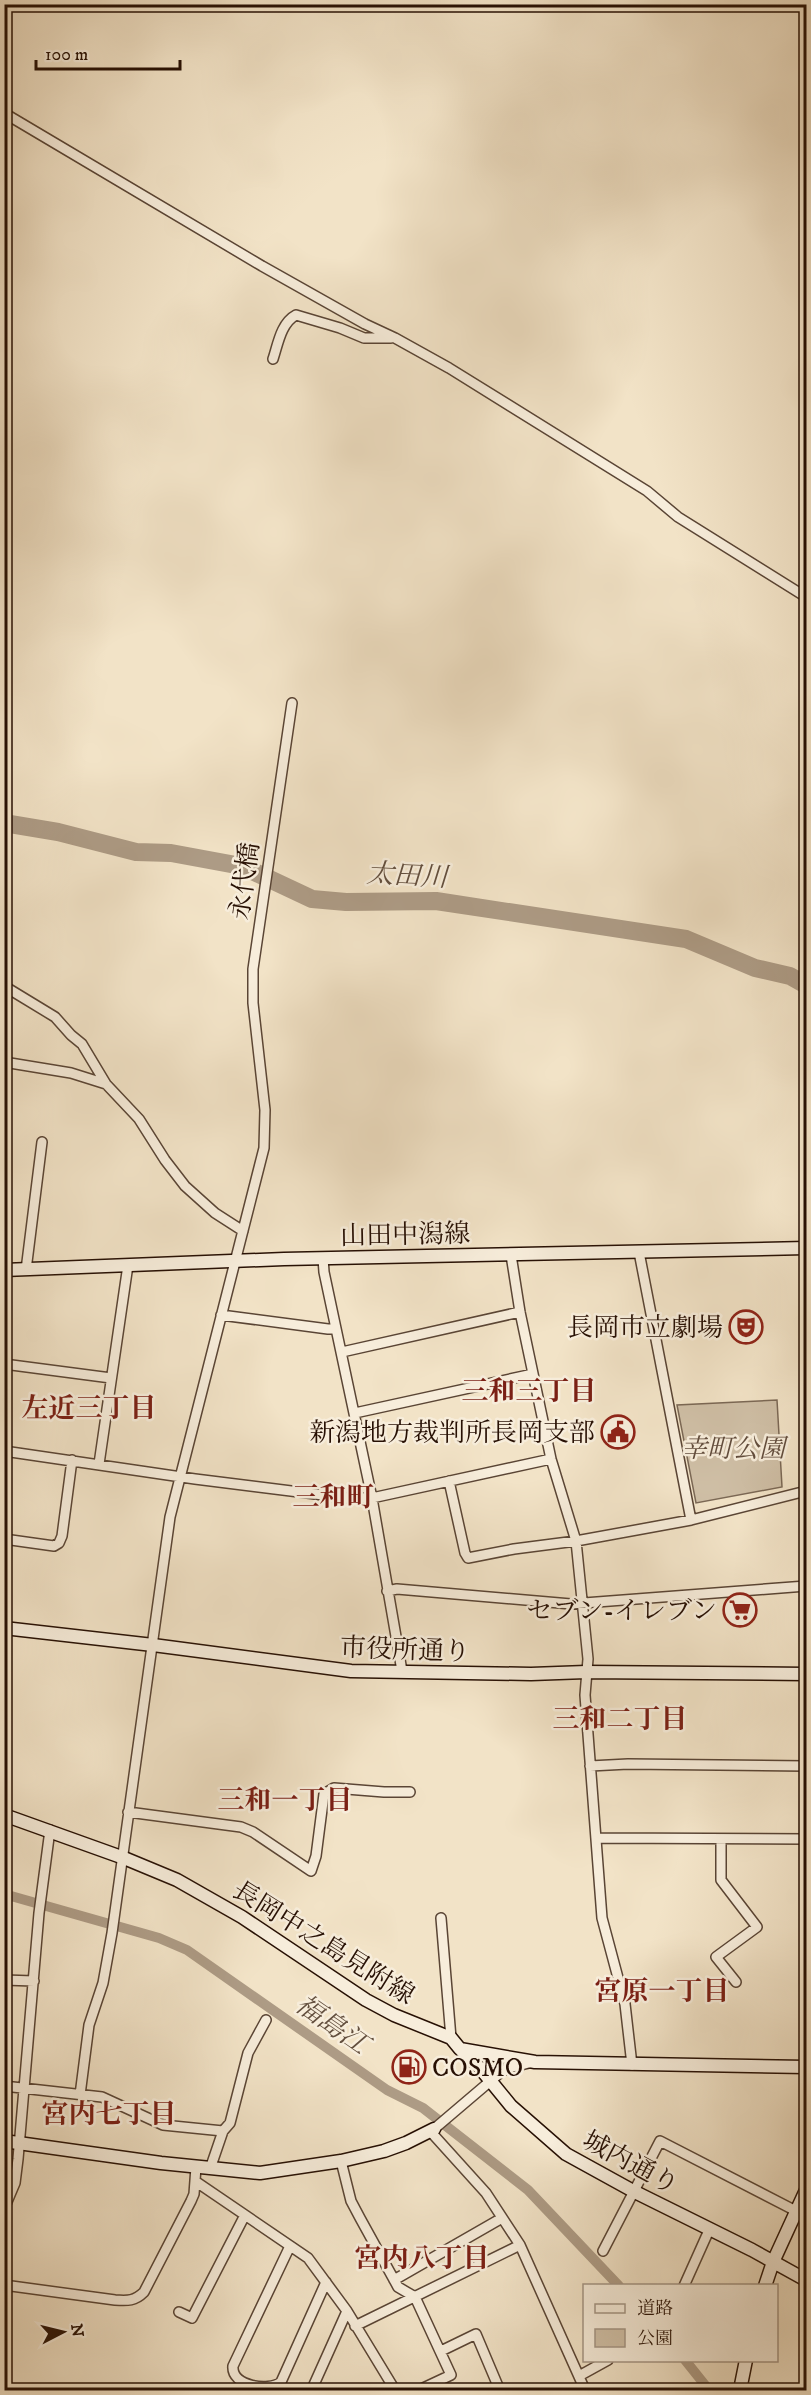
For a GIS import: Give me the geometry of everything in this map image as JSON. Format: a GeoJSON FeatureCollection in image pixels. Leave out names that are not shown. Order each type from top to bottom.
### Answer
{"type":"FeatureCollection","features":[{"type":"Feature","properties":{"kind":"street"},"geometry":{"type":"LineString","coordinates":[[4,113],[262,266],[449,368],[627,478],[647,491],[678,517],[807,597]]}},
{"type":"Feature","properties":{"kind":"street"},"geometry":{"type":"LineString","coordinates":[[273,360],[284,328],[296,315],[364,338],[395,338]]}},
{"type":"Feature","properties":{"kind":"street","name":"永代橋"},"geometry":{"type":"LineString","coordinates":[[80,2095],[89,2025],[103,1983],[124,1858],[128,1812],[170,1517],[264,1148],[265,1126],[252,1004],[256,943],[292,703]]}},
{"type":"Feature","properties":{"kind":"street"},"geometry":{"type":"LineString","coordinates":[[4,986],[55,1017],[82,1044],[106,1084],[139,1119],[165,1160],[185,1185],[215,1213],[243,1230]]}},
{"type":"Feature","properties":{"kind":"street"},"geometry":{"type":"LineString","coordinates":[[4,1062],[71,1073],[106,1084]]}},
{"type":"Feature","properties":{"kind":"street"},"geometry":{"type":"LineString","coordinates":[[26,1270],[42,1142]]}},
{"type":"Feature","properties":{"kind":"street","name":"山田中潟線"},"geometry":{"type":"LineString","coordinates":[[4,1270],[323,1258],[807,1248]]}},
{"type":"Feature","properties":{"kind":"street"},"geometry":{"type":"LineString","coordinates":[[639,1252],[691,1520]]}},
{"type":"Feature","properties":{"kind":"street"},"geometry":{"type":"LineString","coordinates":[[511,1255],[520,1312],[551,1459],[576,1541],[588,1659],[585,1695],[602,1918],[625,2004],[632,2065]]}},
{"type":"Feature","properties":{"kind":"street"},"geometry":{"type":"LineString","coordinates":[[323,1258],[372,1498],[402,1671]]}},
{"type":"Feature","properties":{"kind":"street"},"geometry":{"type":"LineString","coordinates":[[99,1464],[128,1265]]}},
{"type":"Feature","properties":{"kind":"street"},"geometry":{"type":"LineString","coordinates":[[342,1352],[520,1312]]}},
{"type":"Feature","properties":{"kind":"street"},"geometry":{"type":"LineString","coordinates":[[221,1315],[336,1329]]}},
{"type":"Feature","properties":{"kind":"street"},"geometry":{"type":"LineString","coordinates":[[4,1364],[111,1378]]}},
{"type":"Feature","properties":{"kind":"street"},"geometry":{"type":"LineString","coordinates":[[355,1413],[533,1374]]}},
{"type":"Feature","properties":{"kind":"street"},"geometry":{"type":"LineString","coordinates":[[4,1451],[348,1498],[372,1498],[551,1459]]}},
{"type":"Feature","properties":{"kind":"street"},"geometry":{"type":"LineString","coordinates":[[4,1539],[54,1546],[60,1543],[72,1461]]}},
{"type":"Feature","properties":{"kind":"street"},"geometry":{"type":"LineString","coordinates":[[449,1481],[468,1558],[691,1520],[807,1491]]}},
{"type":"Feature","properties":{"kind":"street"},"geometry":{"type":"LineString","coordinates":[[387,1591],[397,1589],[582,1603],[807,1586]]}},
{"type":"Feature","properties":{"kind":"street","name":"市役所通り"},"geometry":{"type":"LineString","coordinates":[[4,1628],[351,1671],[531,1674],[586,1672],[807,1674]]}},
{"type":"Feature","properties":{"kind":"street"},"geometry":{"type":"LineString","coordinates":[[590,1766],[628,1764],[807,1766]]}},
{"type":"Feature","properties":{"kind":"street"},"geometry":{"type":"LineString","coordinates":[[128,1812],[241,1827],[253,1832],[311,1871],[316,1856],[324,1794],[334,1788],[410,1792]]}},
{"type":"Feature","properties":{"kind":"street","name":"長岡中之島見附線"},"geometry":{"type":"LineString","coordinates":[[4,1815],[50,1830],[177,1880],[226,1907],[366,2000],[394,2015],[450,2038],[460,2049]]}},
{"type":"Feature","properties":{"kind":"street"},"geometry":{"type":"LineString","coordinates":[[4,2209],[15,2183],[39,1913],[50,1830]]}},
{"type":"Feature","properties":{"kind":"street"},"geometry":{"type":"LineString","coordinates":[[596,1838],[807,1839]]}},
{"type":"Feature","properties":{"kind":"street"},"geometry":{"type":"LineString","coordinates":[[721,1840],[721,1880],[757,1927],[716,1957],[736,1982]]}},
{"type":"Feature","properties":{"kind":"street"},"geometry":{"type":"LineString","coordinates":[[441,1918],[450,2038]]}},
{"type":"Feature","properties":{"kind":"street"},"geometry":{"type":"LineString","coordinates":[[4,1980],[34,1981]]}},
{"type":"Feature","properties":{"kind":"street"},"geometry":{"type":"LineString","coordinates":[[210,2169],[223,2131],[230,2123],[248,2053],[266,2020]]}},
{"type":"Feature","properties":{"kind":"street"},"geometry":{"type":"LineString","coordinates":[[460,2049],[535,2062],[807,2067]]}},
{"type":"Feature","properties":{"kind":"street","name":"城内通り"},"geometry":{"type":"LineString","coordinates":[[460,2049],[480,2068],[511,2106],[566,2154],[634,2192],[710,2228],[807,2280]]}},
{"type":"Feature","properties":{"kind":"street"},"geometry":{"type":"LineString","coordinates":[[4,2141],[210,2169],[260,2172],[341,2161],[397,2146],[432,2130],[509,2067],[535,2062]]}},
{"type":"Feature","properties":{"kind":"street"},"geometry":{"type":"LineString","coordinates":[[4,2086],[102,2097],[163,2125],[223,2131]]}},
{"type":"Feature","properties":{"kind":"street"},"geometry":{"type":"LineString","coordinates":[[432,2130],[486,2193],[520,2245],[585,2391]]}},
{"type":"Feature","properties":{"kind":"street"},"geometry":{"type":"LineString","coordinates":[[603,2251],[660,2141],[796,2211]]}},
{"type":"Feature","properties":{"kind":"street"},"geometry":{"type":"LineString","coordinates":[[341,2161],[351,2201],[398,2287],[415,2298],[451,2375],[419,2391]]}},
{"type":"Feature","properties":{"kind":"street"},"geometry":{"type":"LineString","coordinates":[[4,2285],[115,2300],[130,2301],[138,2298],[144,2292],[191,2201],[196,2167]]}},
{"type":"Feature","properties":{"kind":"street"},"geometry":{"type":"LineString","coordinates":[[195,2181],[308,2258],[347,2311],[395,2391]]}},
{"type":"Feature","properties":{"kind":"street"},"geometry":{"type":"LineString","coordinates":[[766,2284],[773,2262],[807,2190]]}},
{"type":"Feature","properties":{"kind":"street"},"geometry":{"type":"LineString","coordinates":[[179,2312],[192,2318],[245,2215]]}},
{"type":"Feature","properties":{"kind":"street"},"geometry":{"type":"LineString","coordinates":[[394,2280],[502,2218]]}},
{"type":"Feature","properties":{"kind":"street"},"geometry":{"type":"LineString","coordinates":[[685,2284],[710,2228]]}},
{"type":"Feature","properties":{"kind":"street"},"geometry":{"type":"LineString","coordinates":[[355,2326],[520,2245]]}},
{"type":"Feature","properties":{"kind":"street"},"geometry":{"type":"LineString","coordinates":[[290,2246],[232,2366],[236,2379],[241,2382],[268,2386],[281,2382],[326,2282]]}},
{"type":"Feature","properties":{"kind":"street"},"geometry":{"type":"LineString","coordinates":[[312,2389],[347,2311]]}},
{"type":"Feature","properties":{"kind":"street"},"geometry":{"type":"LineString","coordinates":[[441,2351],[476,2334],[498,2386]]}},
{"type":"Feature","properties":{"kind":"street"},"geometry":{"type":"LineString","coordinates":[[579,2376],[606,2362]]}},
{"type":"Feature","properties":{"kind":"street"},"geometry":{"type":"LineString","coordinates":[[740,2391],[747,2362]]}},
{"type":"Feature","properties":{"kind":"green space","name":"幸町公園"},"geometry":{"type":"Polygon","coordinates":[[[777,1400],[782,1487],[696,1503],[677,1405],[777,1400]]]}},
{"type":"Feature","properties":{"kind":"waterway","name":"太田川"},"geometry":{"type":"LineString","coordinates":[[4,823],[58,832],[136,852],[171,853],[236,865],[312,899],[346,902],[436,901],[686,939],[755,968],[790,976],[806,985]]}},
{"type":"Feature","properties":{"kind":"waterway","name":"福島江"},"geometry":{"type":"LineString","coordinates":[[4,1894],[159,1938],[187,1950],[387,2090],[423,2108],[528,2190],[617,2284]]}},
{"type":"Feature","properties":{"kind":"waterway","name":"福島江"},"geometry":{"type":"LineString","coordinates":[[687,2362],[709,2390]]}},
{"type":"Feature","properties":{"kind":"place","name":"長岡市立劇場"},"geometry":{"type":"Point","coordinates":[746,1327]}},
{"type":"Feature","properties":{"kind":"place","name":"新潟地方裁判所長岡支部"},"geometry":{"type":"Point","coordinates":[618,1432]}},
{"type":"Feature","properties":{"kind":"place","name":"セブン-イレブン"},"geometry":{"type":"Point","coordinates":[740,1610]}},
{"type":"Feature","properties":{"kind":"place","name":"COSMO"},"geometry":{"type":"Point","coordinates":[409,2067]}},
{"type":"Feature","properties":{"kind":"district","name":"三和三丁目"},"geometry":{"type":"Point","coordinates":[529,1391]}},
{"type":"Feature","properties":{"kind":"district","name":"左近三丁目"},"geometry":{"type":"Point","coordinates":[89,1408]}},
{"type":"Feature","properties":{"kind":"district","name":"三和町"},"geometry":{"type":"Point","coordinates":[333,1497]}},
{"type":"Feature","properties":{"kind":"district","name":"三和二丁目"},"geometry":{"type":"Point","coordinates":[620,1719]}},
{"type":"Feature","properties":{"kind":"district","name":"三和一丁目"},"geometry":{"type":"Point","coordinates":[285,1800]}},
{"type":"Feature","properties":{"kind":"district","name":"宮原一丁目"},"geometry":{"type":"Point","coordinates":[662,1991]}},
{"type":"Feature","properties":{"kind":"district","name":"宮内七丁目"},"geometry":{"type":"Point","coordinates":[109,2114]}},
{"type":"Feature","properties":{"kind":"district","name":"宮内八丁目"},"geometry":{"type":"Point","coordinates":[422,2258]}}]}
